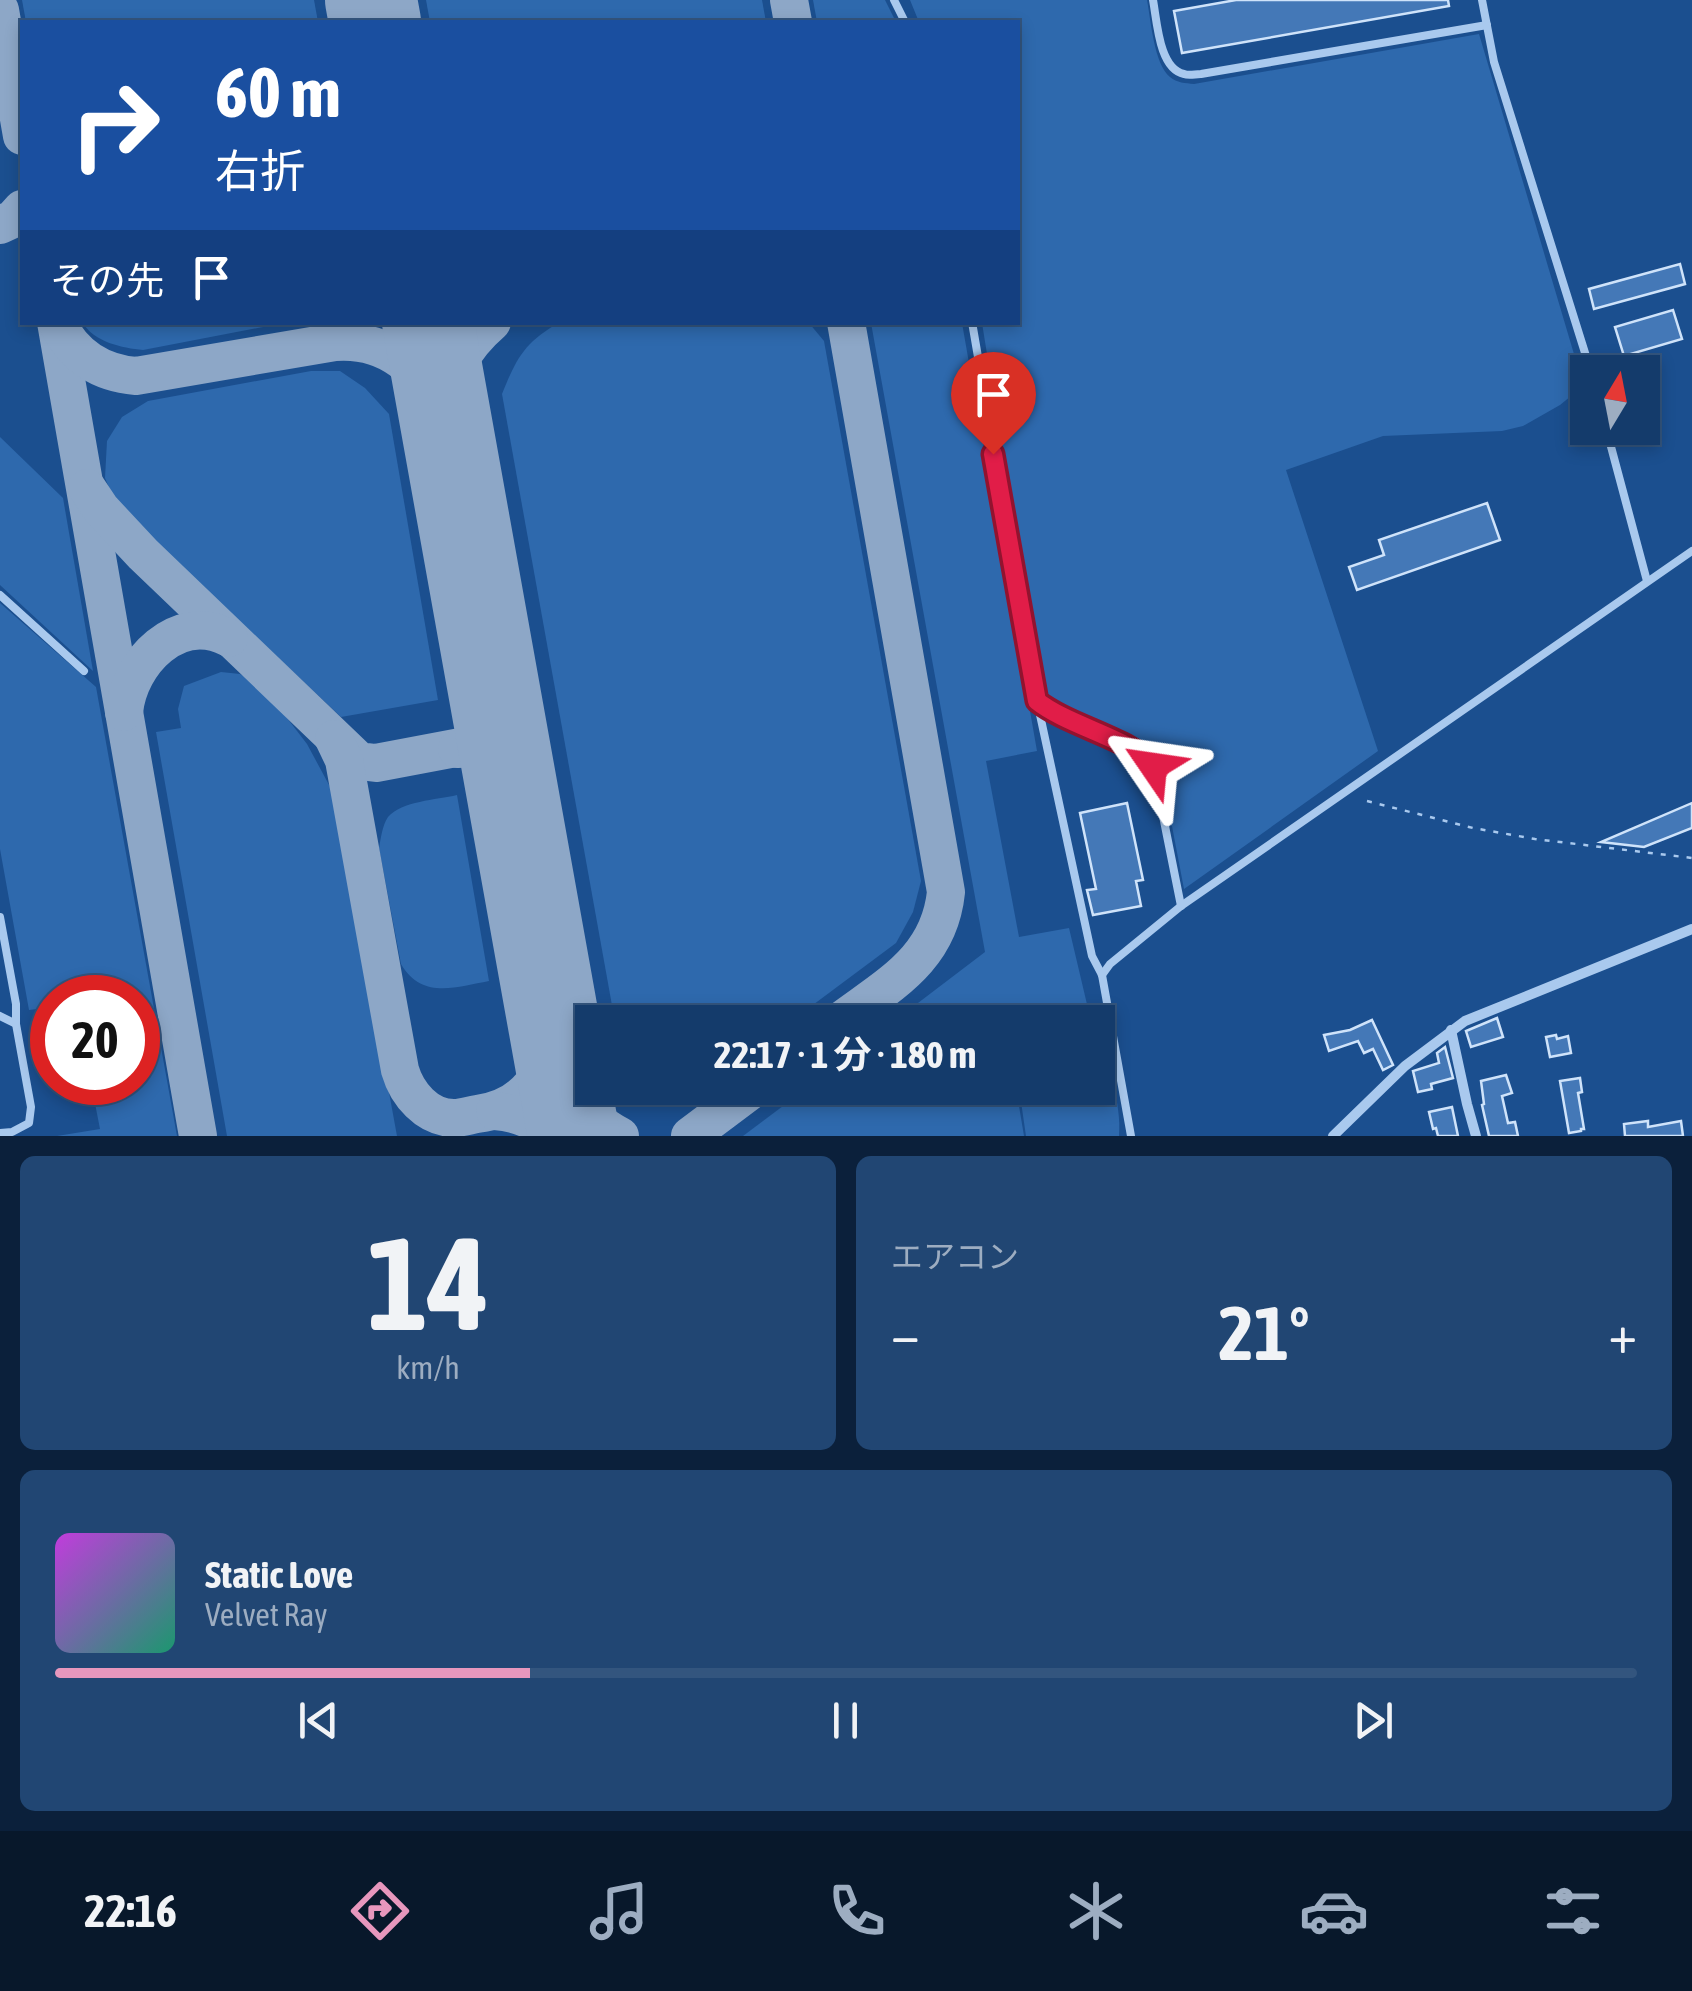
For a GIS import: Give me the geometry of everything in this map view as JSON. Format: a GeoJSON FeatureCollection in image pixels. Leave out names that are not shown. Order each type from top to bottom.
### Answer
{"type":"FeatureCollection","features":[{"type":"Feature","properties":{"kind":"street"},"geometry":{"type":"LineString","coordinates":[[1333,1136],[1404,1066],[1465,1021],[1692,929]]}},
{"type":"Feature","properties":{"kind":"street"},"geometry":{"type":"LineString","coordinates":[[1452,1030],[1476,1136]]}},
{"type":"Feature","properties":{"kind":"lane"},"geometry":{"type":"LineString","coordinates":[[1153,0],[1164,58],[1183,74],[1487,25]]}},
{"type":"Feature","properties":{"kind":"lane"},"geometry":{"type":"LineString","coordinates":[[1482,0],[1494,62],[1585,355]]}},
{"type":"Feature","properties":{"kind":"lane"},"geometry":{"type":"LineString","coordinates":[[973,325],[1037,701],[1092,956],[1102,975],[1131,1136]]}},
{"type":"Feature","properties":{"kind":"lane"},"geometry":{"type":"LineString","coordinates":[[1611,445],[1647,582]]}},
{"type":"Feature","properties":{"kind":"lane"},"geometry":{"type":"LineString","coordinates":[[1102,975],[1110,964],[1181,906],[1692,551]]}},
{"type":"Feature","properties":{"kind":"lane"},"geometry":{"type":"LineString","coordinates":[[0,596],[84,671]]}},
{"type":"Feature","properties":{"kind":"lane"},"geometry":{"type":"LineString","coordinates":[[1037,701],[1051,713],[1144,754],[1153,766],[1181,906]]}},
{"type":"Feature","properties":{"kind":"lane"},"geometry":{"type":"LineString","coordinates":[[0,917],[31,1107],[29,1122],[0,1134]]}},
{"type":"Feature","properties":{"kind":"lane"},"geometry":{"type":"LineString","coordinates":[[0,1016],[16,1024]]}},
{"type":"Feature","properties":{"kind":"path"},"geometry":{"type":"LineString","coordinates":[[1367,801],[1473,828],[1692,858]]}},
{"type":"Feature","properties":{"kind":"shaded area"},"geometry":{"type":"Polygon","coordinates":[[[22,0],[314,0],[318,20],[26,20],[22,0]]]}},
{"type":"Feature","properties":{"kind":"shaded area"},"geometry":{"type":"Polygon","coordinates":[[[426,0],[762,0],[766,20],[430,20],[426,0]]]}},
{"type":"Feature","properties":{"kind":"shaded area"},"geometry":{"type":"Polygon","coordinates":[[[813,0],[885,0],[895,20],[817,20],[813,0]]]}},
{"type":"Feature","properties":{"kind":"shaded area"},"geometry":{"type":"Polygon","coordinates":[[[910,0],[1147,0],[1154,42],[1165,71],[1175,80],[1194,84],[1479,34],[1574,355],[1570,355],[1570,397],[1523,426],[1502,431],[1383,436],[1286,470],[1378,751],[1184,889],[1160,763],[1150,750],[1054,707],[1041,688],[982,325],[1020,325],[1020,20],[918,20],[910,0]]]}},
{"type":"Feature","properties":{"kind":"shaded area"},"geometry":{"type":"Polygon","coordinates":[[[84,325],[274,325],[143,350],[118,346],[84,325]]]}},
{"type":"Feature","properties":{"kind":"shaded area"},"geometry":{"type":"Polygon","coordinates":[[[556,325],[811,325],[824,341],[921,881],[913,912],[896,943],[813,1005],[612,1005],[502,394],[523,352],[556,325]]]}},
{"type":"Feature","properties":{"kind":"shaded area"},"geometry":{"type":"Polygon","coordinates":[[[871,325],[962,325],[1037,751],[986,761],[1019,937],[1069,928],[1087,1005],[915,1005],[985,952],[871,325]]]}},
{"type":"Feature","properties":{"kind":"shaded area"},"geometry":{"type":"Polygon","coordinates":[[[311,371],[340,371],[365,388],[389,414],[438,700],[341,717],[117,506],[105,478],[107,441],[122,417],[148,401],[311,371]]]}},
{"type":"Feature","properties":{"kind":"shaded area"},"geometry":{"type":"Polygon","coordinates":[[[0,437],[63,498],[93,671],[0,585],[0,437]]]}},
{"type":"Feature","properties":{"kind":"shaded area"},"geometry":{"type":"Polygon","coordinates":[[[0,603],[96,687],[148,975],[30,975],[29,1010],[0,849],[0,603]]]}},
{"type":"Feature","properties":{"kind":"shaded area"},"geometry":{"type":"Polygon","coordinates":[[[221,672],[240,674],[264,688],[307,744],[335,796],[397,1136],[227,1136],[156,732],[181,728],[178,709],[184,686],[221,672]]]}},
{"type":"Feature","properties":{"kind":"shaded area"},"geometry":{"type":"Polygon","coordinates":[[[457,795],[489,981],[452,988],[429,987],[409,975],[401,964],[379,848],[384,824],[394,812],[410,804],[457,795]]]}},
{"type":"Feature","properties":{"kind":"shaded area"},"geometry":{"type":"Polygon","coordinates":[[[160,1042],[177,1136],[57,1136],[100,1129],[95,1105],[160,1105],[160,1042]]]}},
{"type":"Feature","properties":{"kind":"shaded area"},"geometry":{"type":"Polygon","coordinates":[[[1115,1093],[1119,1136],[1026,1136],[1021,1105],[1115,1105],[1115,1093]]]}},
{"type":"Feature","properties":{"kind":"shaded area"},"geometry":{"type":"Polygon","coordinates":[[[784,1105],[1019,1105],[1024,1136],[743,1136],[784,1105]]]}},
{"type":"Feature","properties":{"kind":"building"},"geometry":{"type":"Polygon","coordinates":[[[1236,0],[1448,0],[1449,6],[1182,53],[1174,11],[1236,0]]]}},
{"type":"Feature","properties":{"kind":"building"},"geometry":{"type":"Polygon","coordinates":[[[1680,264],[1685,284],[1594,309],[1589,289],[1680,264]]]}},
{"type":"Feature","properties":{"kind":"building"},"geometry":{"type":"Polygon","coordinates":[[[1673,310],[1682,339],[1624,355],[1615,327],[1673,310]]]}},
{"type":"Feature","properties":{"kind":"building"},"geometry":{"type":"Polygon","coordinates":[[[1487,503],[1500,540],[1357,590],[1349,567],[1384,555],[1379,540],[1487,503]]]}},
{"type":"Feature","properties":{"kind":"building"},"geometry":{"type":"Polygon","coordinates":[[[1127,803],[1143,880],[1136,881],[1141,906],[1093,915],[1087,890],[1096,889],[1080,813],[1127,803]]]}},
{"type":"Feature","properties":{"kind":"building"},"geometry":{"type":"Polygon","coordinates":[[[1692,803],[1692,828],[1644,847],[1601,842],[1692,803]]]}},
{"type":"Feature","properties":{"kind":"building"},"geometry":{"type":"Polygon","coordinates":[[[1497,1018],[1503,1037],[1471,1047],[1466,1031],[1497,1018]]]}},
{"type":"Feature","properties":{"kind":"building"},"geometry":{"type":"Polygon","coordinates":[[[1372,1020],[1393,1065],[1383,1070],[1373,1049],[1364,1053],[1358,1041],[1329,1051],[1324,1035],[1372,1020]]]}},
{"type":"Feature","properties":{"kind":"building"},"geometry":{"type":"Polygon","coordinates":[[[1556,1035],[1557,1039],[1568,1036],[1571,1053],[1550,1057],[1546,1037],[1556,1035]]]}},
{"type":"Feature","properties":{"kind":"building"},"geometry":{"type":"Polygon","coordinates":[[[1445,1047],[1453,1078],[1418,1092],[1413,1071],[1439,1063],[1437,1053],[1445,1047]]]}},
{"type":"Feature","properties":{"kind":"building"},"geometry":{"type":"Polygon","coordinates":[[[1506,1075],[1512,1093],[1502,1096],[1508,1123],[1515,1122],[1518,1136],[1489,1136],[1481,1081],[1506,1075]]]}},
{"type":"Feature","properties":{"kind":"building"},"geometry":{"type":"Polygon","coordinates":[[[1580,1078],[1582,1092],[1578,1093],[1584,1129],[1569,1133],[1560,1081],[1580,1078]]]}},
{"type":"Feature","properties":{"kind":"building"},"geometry":{"type":"Polygon","coordinates":[[[1452,1107],[1458,1136],[1438,1136],[1429,1112],[1452,1107]]]}},
{"type":"Feature","properties":{"kind":"building"},"geometry":{"type":"Polygon","coordinates":[[[1648,1121],[1648,1127],[1681,1121],[1683,1136],[1625,1136],[1624,1124],[1648,1121]]]}},
{"type":"Feature","properties":{"kind":"taxiway"},"geometry":{"type":"LineString","coordinates":[[789,0],[793,20]]}},
{"type":"Feature","properties":{"kind":"taxiway"},"geometry":{"type":"LineString","coordinates":[[0,10],[20,125]]}},
{"type":"Feature","properties":{"kind":"taxiway"},"geometry":{"type":"LineString","coordinates":[[0,225],[20,211]]}},
{"type":"Feature","properties":{"kind":"taxiway"},"geometry":{"type":"LineString","coordinates":[[57,325],[198,1136]]}},
{"type":"Feature","properties":{"kind":"taxiway"},"geometry":{"type":"LineString","coordinates":[[59,325],[72,345],[90,361],[136,376],[335,342],[372,345],[414,371],[445,415]]}},
{"type":"Feature","properties":{"kind":"taxiway"},"geometry":{"type":"LineString","coordinates":[[445,415],[452,375],[472,342],[489,325]]}},
{"type":"Feature","properties":{"kind":"taxiway"},"geometry":{"type":"LineString","coordinates":[[847,325],[946,892],[941,916],[922,953],[893,983],[863,1005]]}},
{"type":"Feature","properties":{"kind":"taxiway"},"geometry":{"type":"LineString","coordinates":[[87,488],[143,554],[359,761],[376,763],[466,746],[486,731],[497,708]]}},
{"type":"Feature","properties":{"kind":"taxiway"},"geometry":{"type":"LineString","coordinates":[[124,712],[135,676],[159,646],[192,631],[210,631],[229,638]]}},
{"type":"Feature","properties":{"kind":"taxiway"},"geometry":{"type":"LineString","coordinates":[[334,739],[344,760],[400,1070],[413,1096],[435,1114],[454,1118],[507,1105],[526,1092],[540,1071],[554,1021]]}},
{"type":"Feature","properties":{"kind":"taxiway"},"geometry":{"type":"LineString","coordinates":[[457,749],[489,755],[510,779]]}},
{"type":"Feature","properties":{"kind":"taxiway"},"geometry":{"type":"LineString","coordinates":[[566,1088],[590,1115],[620,1136]]}},
{"type":"Feature","properties":{"kind":"taxiway"},"geometry":{"type":"LineString","coordinates":[[690,1136],[731,1105]]}},
{"type":"Feature","properties":{"kind":"taxiway"},"geometry":{"type":"LineString","coordinates":[[495,1111],[527,1119],[554,1136]]}},
{"type":"Feature","properties":{"kind":"runway"},"geometry":{"type":"LineString","coordinates":[[371,0],[375,20]]}},
{"type":"Feature","properties":{"kind":"runway"},"geometry":{"type":"LineString","coordinates":[[429,325],[574,1136]]}},
{"type":"Feature","properties":{"kind":"route"},"geometry":{"type":"LineString","coordinates":[[993,454],[1037,701],[1051,713],[1144,754],[1153,766]]}}]}
